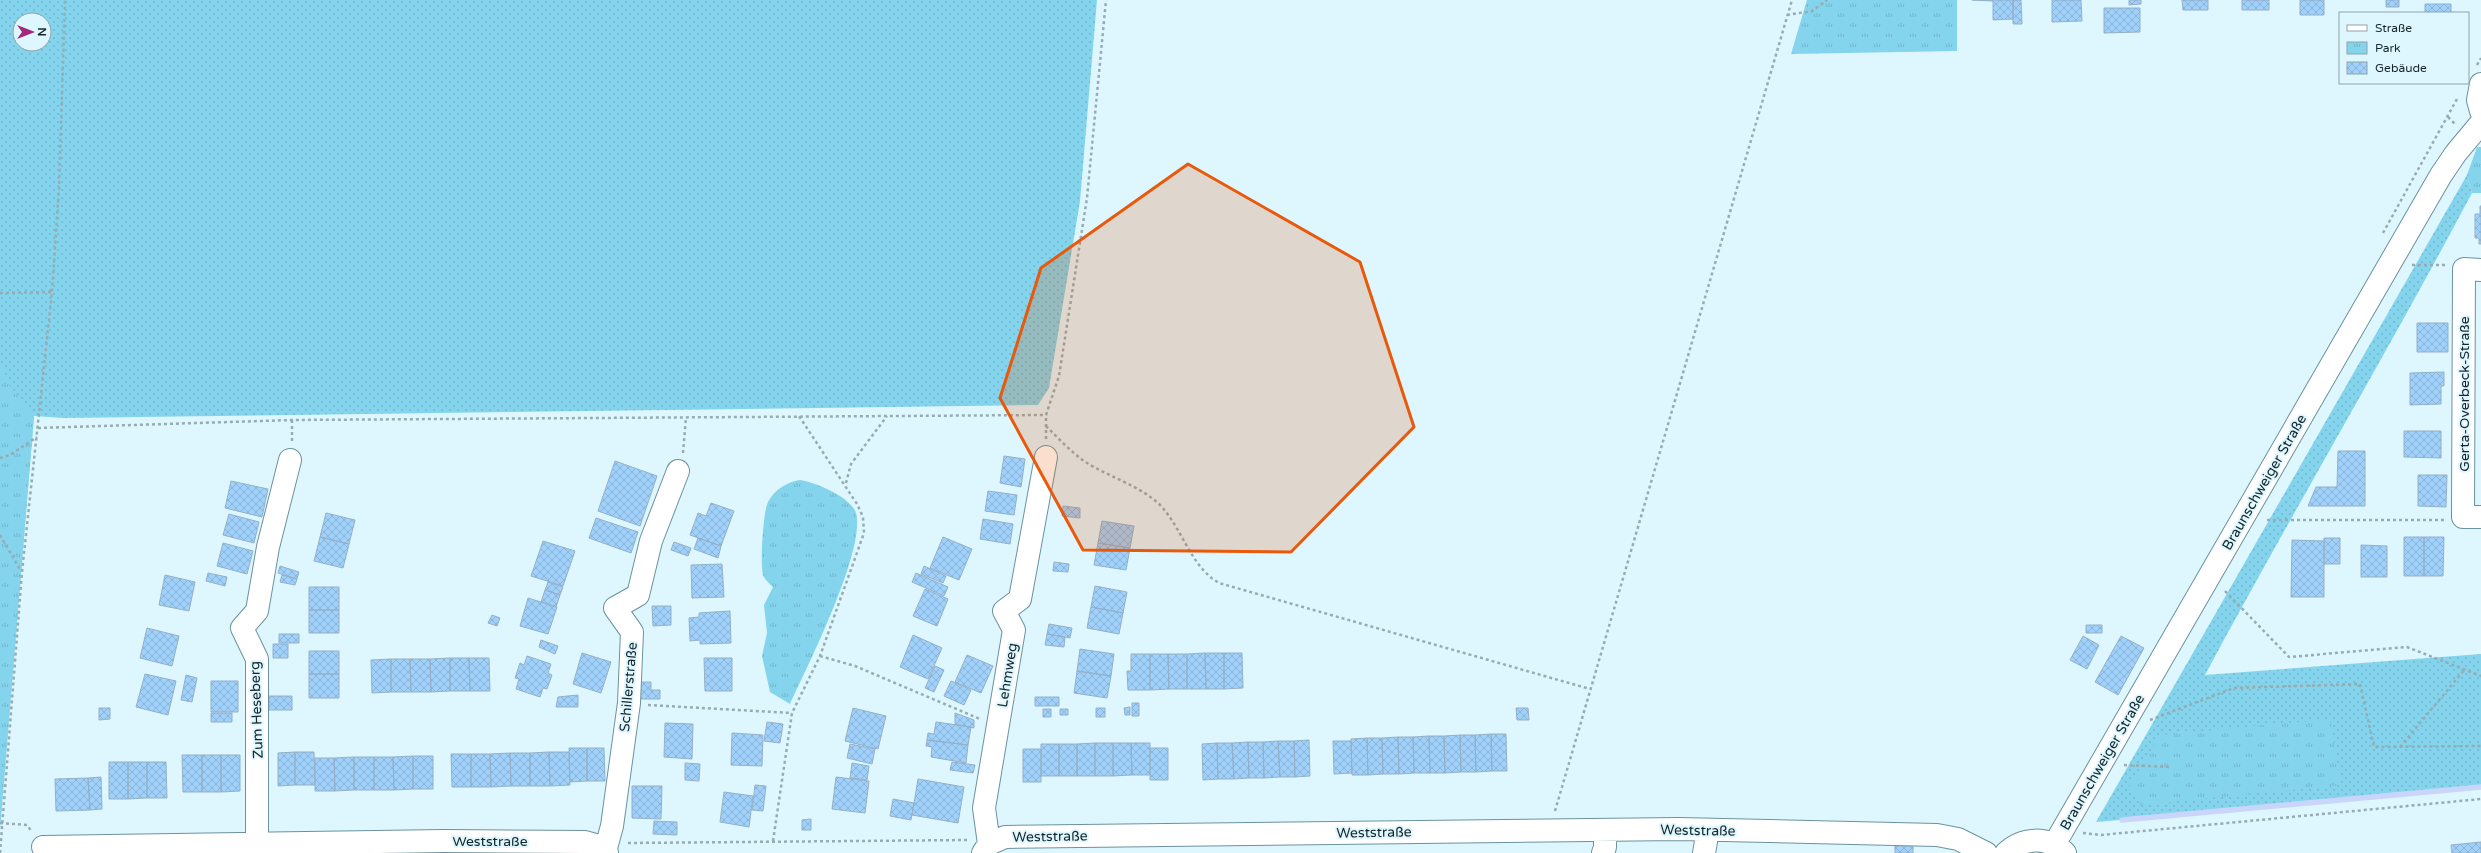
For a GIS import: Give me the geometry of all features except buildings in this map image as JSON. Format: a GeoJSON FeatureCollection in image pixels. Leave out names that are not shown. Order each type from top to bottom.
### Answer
{"type":"FeatureCollection","features":[{"type":"Feature","properties":{"kind":"street"},"geometry":{"type":"LineString","coordinates":[[2481,84],[2478,100],[2481,111]]}},
{"type":"Feature","properties":{"kind":"street","name":"Braunschweiger Straße"},"geometry":{"type":"LineString","coordinates":[[2006,853],[2016,845],[2032,840],[2059,849],[2441,175],[2456,153],[2481,123]]}},
{"type":"Feature","properties":{"kind":"street","name":"Gerta-Overbeck-Straße"},"geometry":{"type":"LineString","coordinates":[[2472,517],[2473,270]]}},
{"type":"Feature","properties":{"kind":"street","name":"Lehmweg"},"geometry":{"type":"LineString","coordinates":[[986,849],[984,808],[999,727],[1014,630],[1004,612],[1020,599],[1046,458]]}},
{"type":"Feature","properties":{"kind":"street","name":"Zum Heseberg"},"geometry":{"type":"LineString","coordinates":[[258,848],[257,659],[242,628],[257,610],[268,548],[290,460]]}},
{"type":"Feature","properties":{"kind":"street","name":"Schillerstraße"},"geometry":{"type":"LineString","coordinates":[[606,850],[612,826],[629,703],[632,632],[615,608],[638,595],[651,541],[678,471]]}},
{"type":"Feature","properties":{"kind":"street","name":"Weststraße"},"geometry":{"type":"LineString","coordinates":[[986,849],[1005,837],[1554,830],[1708,830],[1936,835],[1958,840],[1986,853]]}},
{"type":"Feature","properties":{"kind":"street"},"geometry":{"type":"LineString","coordinates":[[1603,853],[1605,847],[1605,830]]}},
{"type":"Feature","properties":{"kind":"street"},"geometry":{"type":"LineString","coordinates":[[1704,853],[1708,830]]}},
{"type":"Feature","properties":{"kind":"street","name":"Weststraße"},"geometry":{"type":"LineString","coordinates":[[43,847],[258,848],[585,842],[606,850]]}},
{"type":"Feature","properties":{"kind":"path"},"geometry":{"type":"LineString","coordinates":[[0,853],[22,572],[52,292],[59,188],[65,0]]}},
{"type":"Feature","properties":{"kind":"path"},"geometry":{"type":"LineString","coordinates":[[1046,458],[1046,415],[1059,376],[1087,198],[1106,0]]}},
{"type":"Feature","properties":{"kind":"path"},"geometry":{"type":"LineString","coordinates":[[1554,830],[1555,805],[1792,0]]}},
{"type":"Feature","properties":{"kind":"path"},"geometry":{"type":"LineString","coordinates":[[1787,15],[1812,12],[1827,0]]}},
{"type":"Feature","properties":{"kind":"path"},"geometry":{"type":"LineString","coordinates":[[2411,265],[2455,265],[2473,270]]}},
{"type":"Feature","properties":{"kind":"path"},"geometry":{"type":"LineString","coordinates":[[0,293],[52,292]]}},
{"type":"Feature","properties":{"kind":"path"},"geometry":{"type":"LineString","coordinates":[[38,428],[292,420],[686,416],[1046,415]]}},
{"type":"Feature","properties":{"kind":"path"},"geometry":{"type":"LineString","coordinates":[[678,471],[684,447],[686,416]]}},
{"type":"Feature","properties":{"kind":"path"},"geometry":{"type":"LineString","coordinates":[[773,841],[792,713],[820,656],[864,533],[863,518],[845,484],[799,416]]}},
{"type":"Feature","properties":{"kind":"path"},"geometry":{"type":"LineString","coordinates":[[845,484],[851,464],[887,416]]}},
{"type":"Feature","properties":{"kind":"path"},"geometry":{"type":"LineString","coordinates":[[1046,426],[1084,461],[1144,493],[1160,505],[1172,519],[1203,572],[1219,583],[1590,689]]}},
{"type":"Feature","properties":{"kind":"path"},"geometry":{"type":"LineString","coordinates":[[0,458],[10,455],[37,437]]}},
{"type":"Feature","properties":{"kind":"path"},"geometry":{"type":"LineString","coordinates":[[2267,520],[2452,520],[2472,517]]}},
{"type":"Feature","properties":{"kind":"path"},"geometry":{"type":"LineString","coordinates":[[0,535],[22,572]]}},
{"type":"Feature","properties":{"kind":"path"},"geometry":{"type":"LineString","coordinates":[[2225,591],[2289,657],[2407,647],[2481,676]]}},
{"type":"Feature","properties":{"kind":"path"},"geometry":{"type":"LineString","coordinates":[[820,656],[855,666],[999,727]]}},
{"type":"Feature","properties":{"kind":"path"},"geometry":{"type":"LineString","coordinates":[[2400,747],[2465,669]]}},
{"type":"Feature","properties":{"kind":"path"},"geometry":{"type":"LineString","coordinates":[[2150,720],[2234,688],[2360,684],[2374,747],[2481,746]]}},
{"type":"Feature","properties":{"kind":"path"},"geometry":{"type":"LineString","coordinates":[[629,703],[792,713]]}},
{"type":"Feature","properties":{"kind":"path"},"geometry":{"type":"LineString","coordinates":[[2124,765],[2170,766]]}},
{"type":"Feature","properties":{"kind":"path"},"geometry":{"type":"LineString","coordinates":[[2083,832],[2101,835],[2481,798]]}},
{"type":"Feature","properties":{"kind":"path"},"geometry":{"type":"LineString","coordinates":[[2,822],[27,825],[43,847]]}},
{"type":"Feature","properties":{"kind":"path"},"geometry":{"type":"LineString","coordinates":[[606,850],[621,843],[968,840],[986,849]]}},
{"type":"Feature","properties":{"kind":"highlighted area"},"geometry":{"type":"Polygon","coordinates":[[[1188,164],[1360,262],[1414,427],[1291,552],[1083,550],[1000,398],[1041,268],[1188,164]]]}},
{"type":"Feature","properties":{"kind":"green space"},"geometry":{"type":"Polygon","coordinates":[[[0,0],[1097,0],[1080,201],[1049,388],[1038,405],[63,418],[34,416],[0,821],[0,0]]]}},
{"type":"Feature","properties":{"kind":"green space"},"geometry":{"type":"Polygon","coordinates":[[[1807,0],[1957,0],[1957,51],[1791,54],[1807,0]]]}},
{"type":"Feature","properties":{"kind":"green space"},"geometry":{"type":"Polygon","coordinates":[[[2477,147],[2481,147],[2481,193],[2472,193],[2467,175],[2477,147]]]}},
{"type":"Feature","properties":{"kind":"green space"},"geometry":{"type":"Polygon","coordinates":[[[2467,175],[2472,193],[2205,675],[2481,654],[2481,789],[2096,822],[2467,175]]]}},
{"type":"Feature","properties":{"kind":"green space"},"geometry":{"type":"Polygon","coordinates":[[[0,362],[9,385],[34,416],[0,831],[0,362]]]}},
{"type":"Feature","properties":{"kind":"green space"},"geometry":{"type":"Polygon","coordinates":[[[800,480],[807,481],[832,491],[847,501],[856,513],[857,530],[844,580],[821,637],[790,704],[770,692],[762,656],[767,633],[764,605],[773,587],[766,580],[762,569],[763,526],[768,502],[777,490],[790,483],[800,480]]]}},
{"type":"Feature","properties":{"kind":"green space"},"geometry":{"type":"Polygon","coordinates":[[[2330,719],[2341,785],[2141,805],[2129,787],[2160,735],[2330,719]]]}},
{"type":"Feature","properties":{"kind":"waterway"},"geometry":{"type":"LineString","coordinates":[[2122,820],[2481,787]]}}]}
